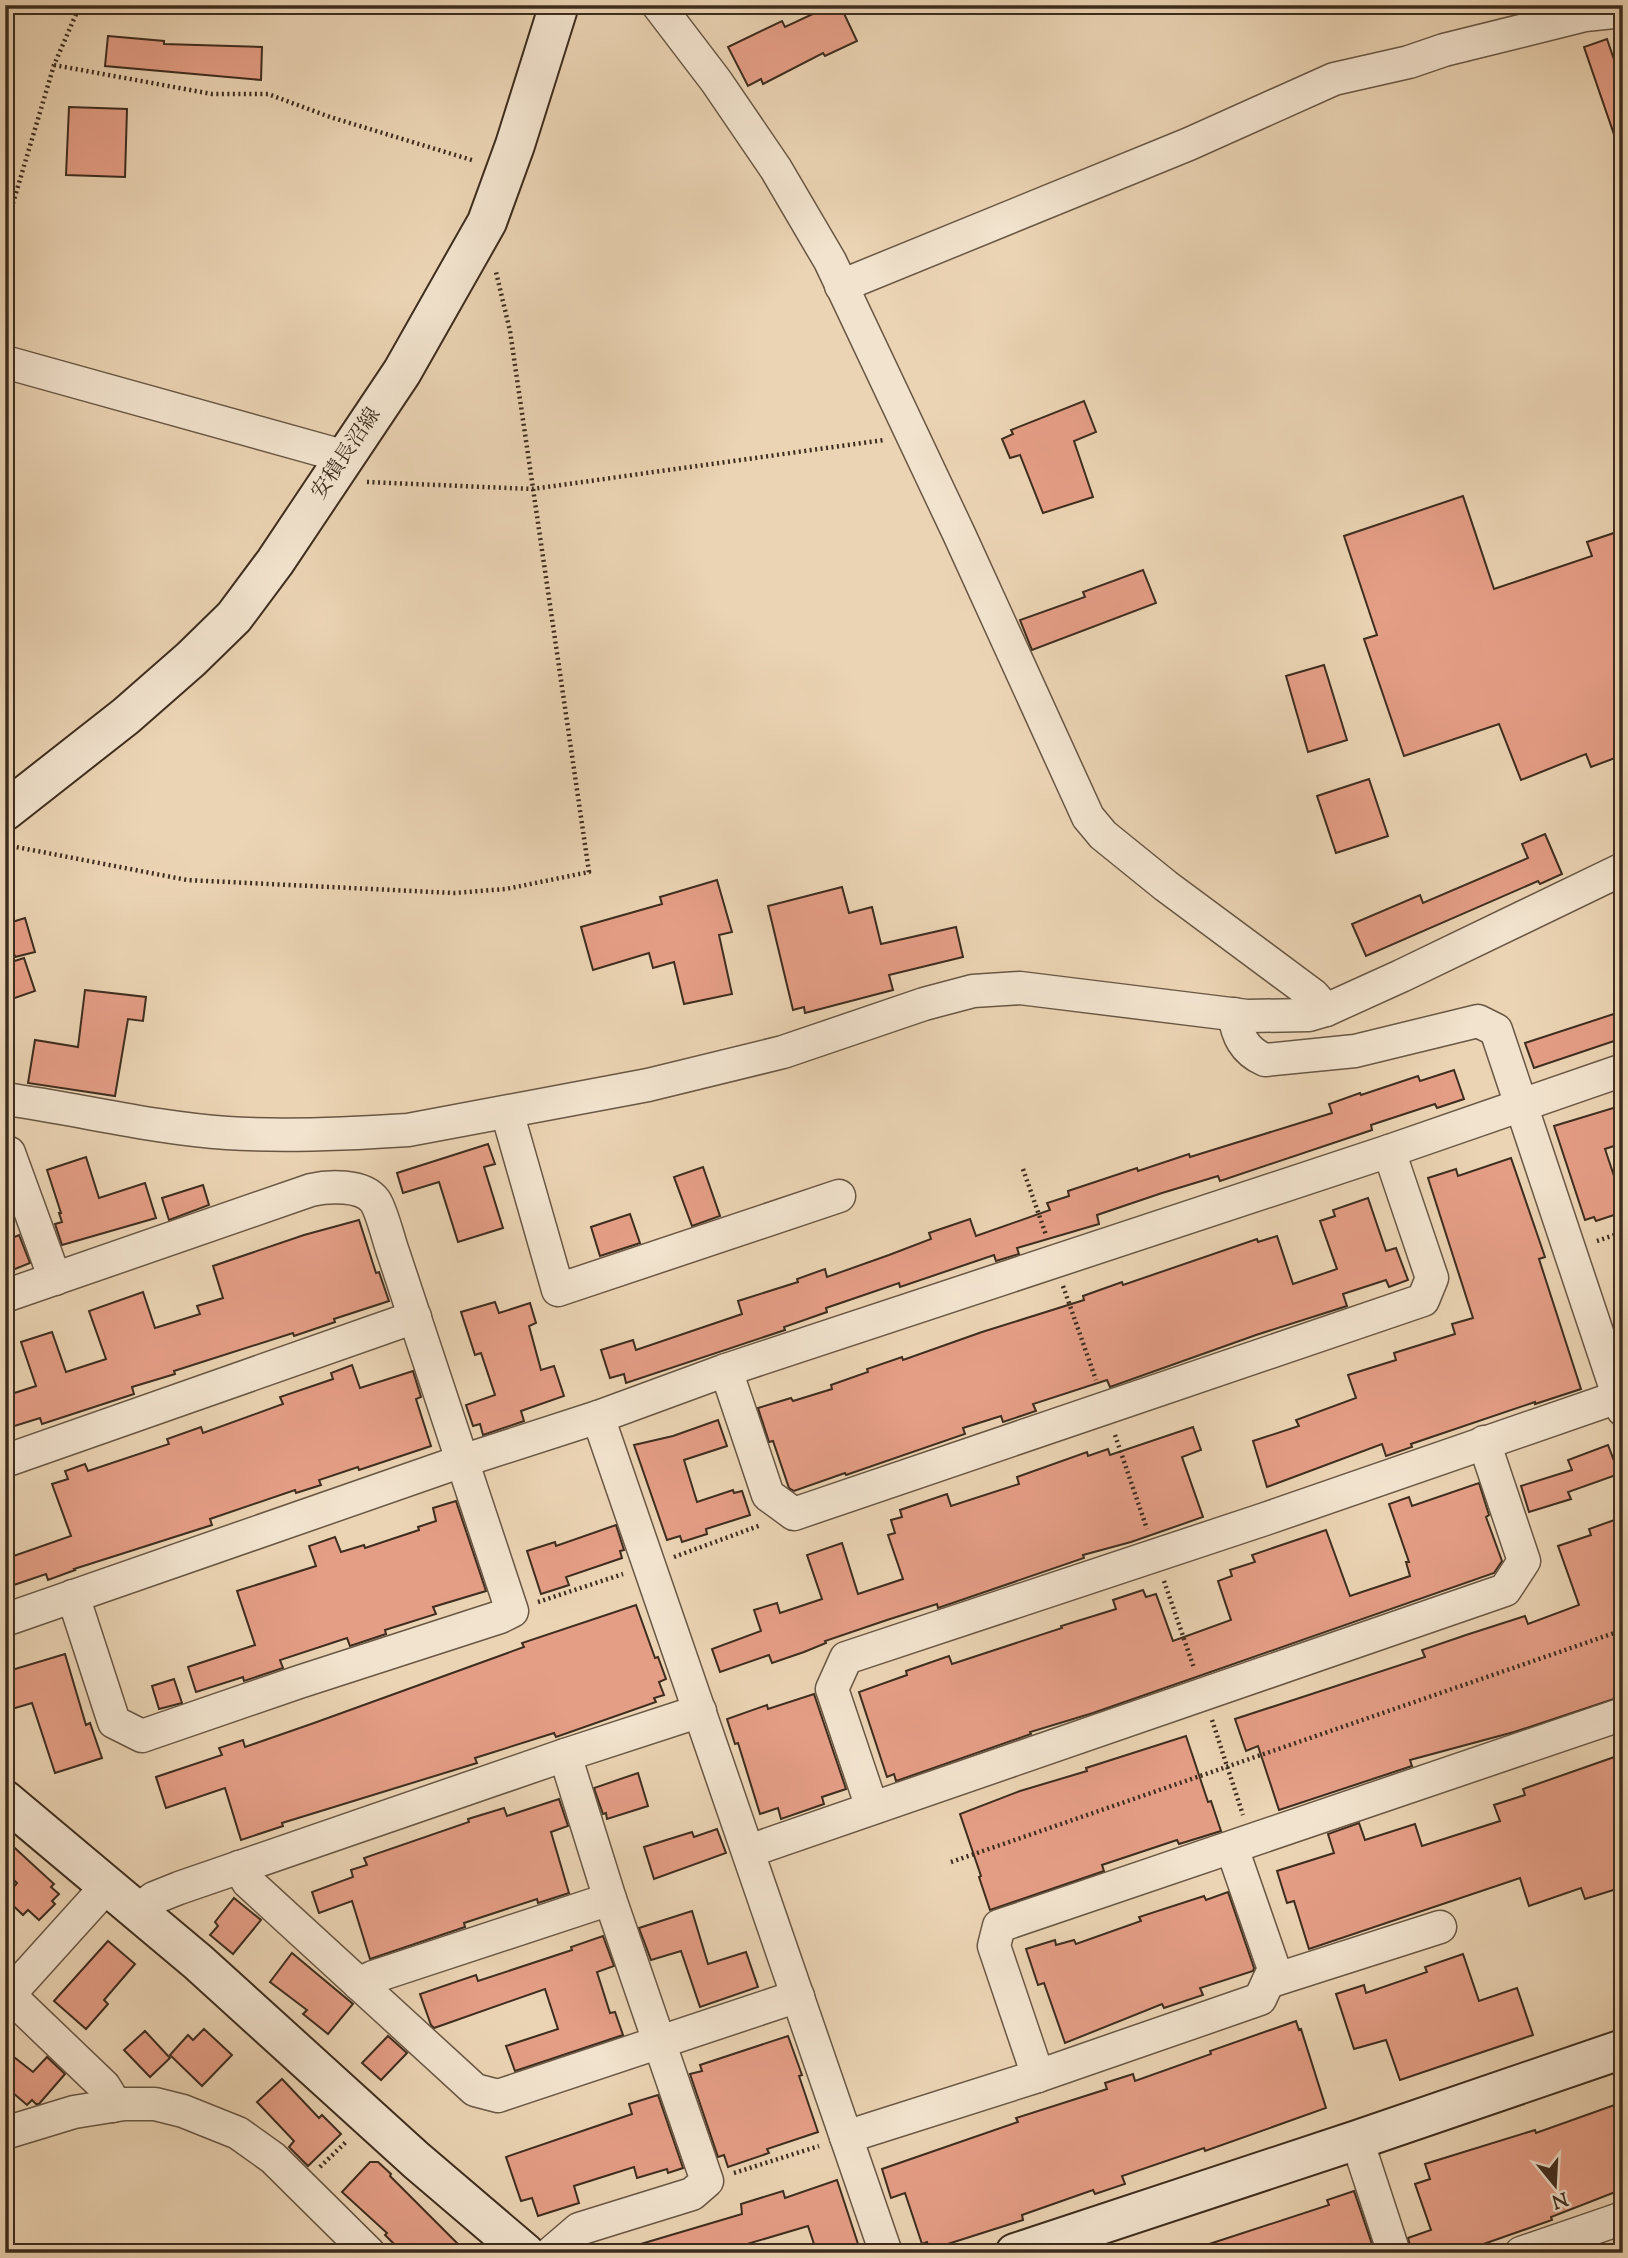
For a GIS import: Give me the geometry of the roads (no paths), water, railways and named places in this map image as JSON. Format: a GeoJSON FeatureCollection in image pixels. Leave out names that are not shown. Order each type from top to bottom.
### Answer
{"type":"FeatureCollection","features":[{"type":"Feature","properties":{"kind":"street","name":"安積長沼線"},"geometry":{"type":"LineString","coordinates":[[5,811],[126,716],[191,659],[234,617],[275,562],[402,372],[487,222],[546,53],[559,5]]}},
{"type":"Feature","properties":{"kind":"street"},"geometry":{"type":"LineString","coordinates":[[658,5],[716,80],[776,169],[830,261],[1088,817],[1103,835],[1166,886],[1313,995],[1326,1010]]}},
{"type":"Feature","properties":{"kind":"street"},"geometry":{"type":"LineString","coordinates":[[841,286],[1189,144],[1334,79],[1585,15],[1623,11]]}},
{"type":"Feature","properties":{"kind":"street"},"geometry":{"type":"LineString","coordinates":[[5,362],[338,468]]}},
{"type":"Feature","properties":{"kind":"street"},"geometry":{"type":"LineString","coordinates":[[5,1099],[155,1125],[227,1133],[310,1135],[408,1130],[649,1086],[783,1052],[924,1004],[973,991],[1020,988],[1234,1014],[1309,1015],[1326,1010],[1623,869]]}},
{"type":"Feature","properties":{"kind":"street"},"geometry":{"type":"LineString","coordinates":[[872,1808],[832,1689],[846,1658],[1156,1556],[1484,1443],[1620,1404],[1496,1030],[1478,1021],[1355,1051],[1274,1060],[1265,1059],[1250,1051],[1237,1032],[1234,1014]]}},
{"type":"Feature","properties":{"kind":"street"},"geometry":{"type":"LineString","coordinates":[[5,1620],[462,1461],[598,1417],[726,1370],[1389,1151],[1623,1070]]}},
{"type":"Feature","properties":{"kind":"street"},"geometry":{"type":"LineString","coordinates":[[507,1112],[558,1290],[839,1196]]}},
{"type":"Feature","properties":{"kind":"street"},"geometry":{"type":"LineString","coordinates":[[5,1151],[9,1153],[55,1279]]}},
{"type":"Feature","properties":{"kind":"street"},"geometry":{"type":"LineString","coordinates":[[726,1370],[768,1495],[793,1514],[1423,1300],[1432,1278],[1389,1151]]}},
{"type":"Feature","properties":{"kind":"street"},"geometry":{"type":"LineString","coordinates":[[5,1296],[311,1189],[336,1186],[362,1193],[374,1200],[512,1611],[142,1735],[114,1722],[72,1596]]}},
{"type":"Feature","properties":{"kind":"street"},"geometry":{"type":"LineString","coordinates":[[5,1461],[415,1317]]}},
{"type":"Feature","properties":{"kind":"street"},"geometry":{"type":"LineString","coordinates":[[598,1417],[886,2253]]}},
{"type":"Feature","properties":{"kind":"street"},"geometry":{"type":"LineString","coordinates":[[748,1851],[1505,1590],[1524,1561],[1484,1443]]}},
{"type":"Feature","properties":{"kind":"street"},"geometry":{"type":"LineString","coordinates":[[136,1911],[154,1898],[239,1867],[565,1755],[700,1712]]}},
{"type":"Feature","properties":{"kind":"street"},"geometry":{"type":"LineString","coordinates":[[1038,2076],[994,1946],[999,1926],[1623,1714]]}},
{"type":"Feature","properties":{"kind":"street"},"geometry":{"type":"LineString","coordinates":[[551,2253],[579,2229],[692,2194],[707,2181],[610,1899],[565,1755]]}},
{"type":"Feature","properties":{"kind":"street"},"geometry":{"type":"LineString","coordinates":[[5,1800],[198,1962],[370,2119],[525,2253]]}},
{"type":"Feature","properties":{"kind":"street"},"geometry":{"type":"LineString","coordinates":[[846,2137],[1038,2076],[1260,1999],[1274,1969],[1242,1845]]}},
{"type":"Feature","properties":{"kind":"street"},"geometry":{"type":"LineString","coordinates":[[239,1867],[248,1882],[475,2090],[498,2096],[798,1996]]}},
{"type":"Feature","properties":{"kind":"street"},"geometry":{"type":"LineString","coordinates":[[107,1886],[7,1997],[104,2087],[112,2106]]}},
{"type":"Feature","properties":{"kind":"street"},"geometry":{"type":"LineString","coordinates":[[359,1984],[373,1977],[610,1899]]}},
{"type":"Feature","properties":{"kind":"street"},"geometry":{"type":"LineString","coordinates":[[1268,1982],[1440,1927]]}},
{"type":"Feature","properties":{"kind":"street"},"geometry":{"type":"LineString","coordinates":[[1021,2252],[1623,2049]]}},
{"type":"Feature","properties":{"kind":"street"},"geometry":{"type":"LineString","coordinates":[[5,2133],[55,2117],[112,2106],[155,2104],[213,2122],[238,2133],[273,2158],[369,2253]]}},
{"type":"Feature","properties":{"kind":"street"},"geometry":{"type":"LineString","coordinates":[[1357,2140],[1394,2253]]}},
{"type":"Feature","properties":{"kind":"street"},"geometry":{"type":"LineString","coordinates":[[1521,2253],[1623,2218]]}}]}
